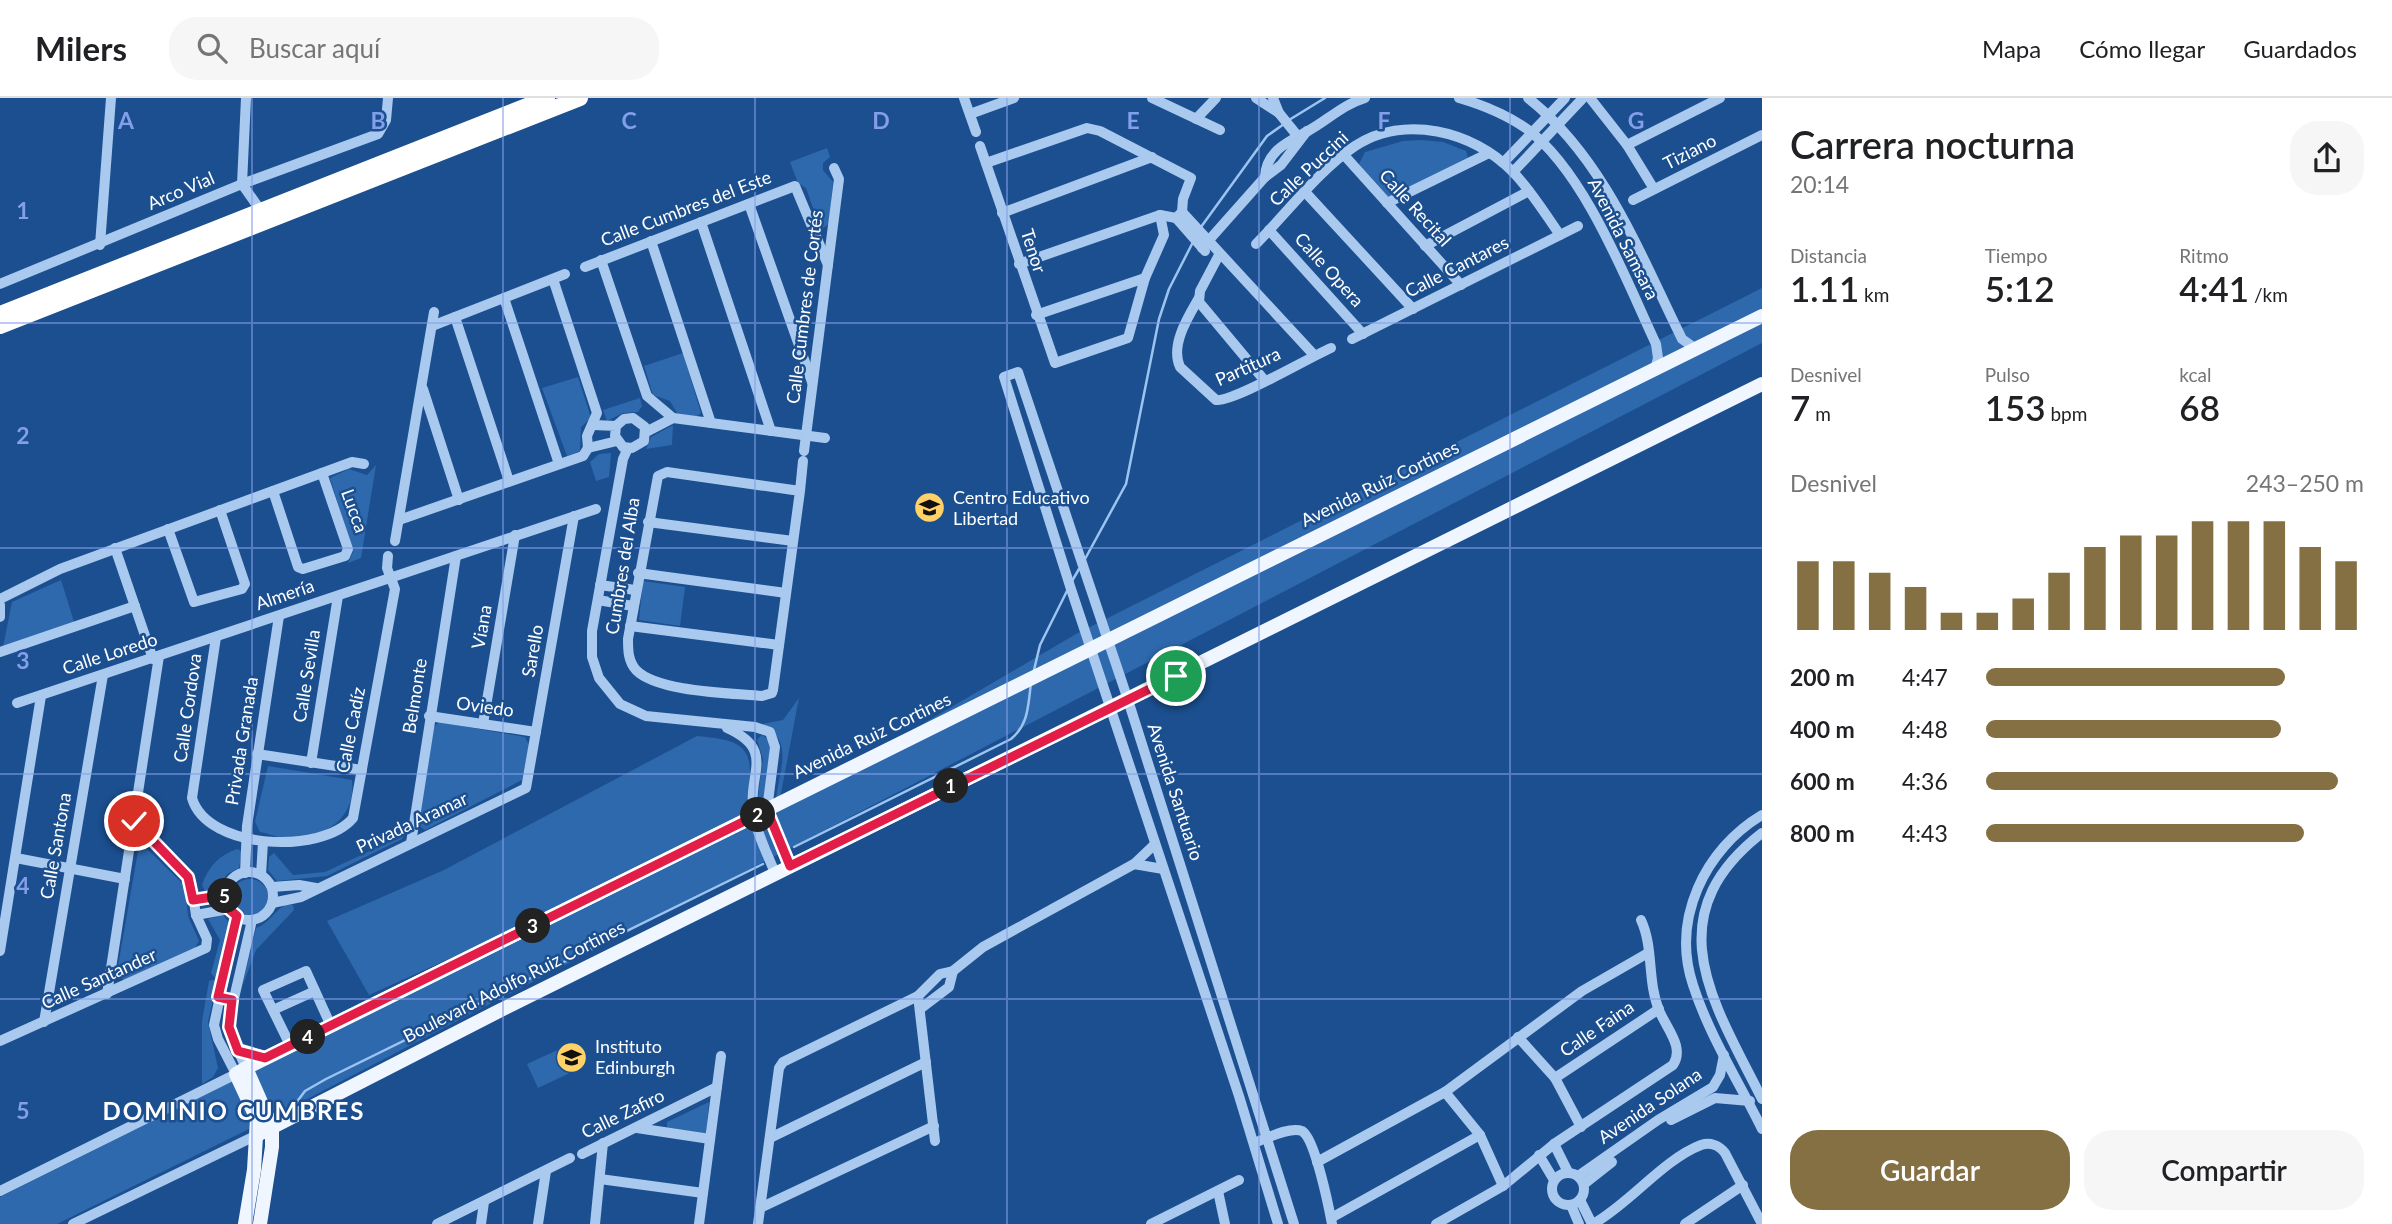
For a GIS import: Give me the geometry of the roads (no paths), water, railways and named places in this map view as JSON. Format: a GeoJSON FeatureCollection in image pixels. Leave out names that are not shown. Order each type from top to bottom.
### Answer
{"type":"FeatureCollection","features":[{"type":"Feature","properties":{"kind":"highway"},"geometry":{"type":"LineString","coordinates":[[0,314],[547,98]]}},
{"type":"Feature","properties":{"kind":"highway"},"geometry":{"type":"LineString","coordinates":[[0,326],[580,98]]}},
{"type":"Feature","properties":{"kind":"main road","name":"Avenida Ruiz Cortines"},"geometry":{"type":"LineString","coordinates":[[241,1071],[1762,316]]}},
{"type":"Feature","properties":{"kind":"main road"},"geometry":{"type":"LineString","coordinates":[[775,873],[1111,709],[1762,384]]}},
{"type":"Feature","properties":{"kind":"main road","name":"Boulevard Adolfo Ruiz Cortines"},"geometry":{"type":"LineString","coordinates":[[271,1127],[775,873]]}},
{"type":"Feature","properties":{"kind":"main road"},"geometry":{"type":"LineString","coordinates":[[233,1051],[265,1058]]}},
{"type":"Feature","properties":{"kind":"main road"},"geometry":{"type":"LineString","coordinates":[[241,1071],[271,1127],[272,1147],[260,1224]]}},
{"type":"Feature","properties":{"kind":"main road"},"geometry":{"type":"LineString","coordinates":[[241,1071],[257,1119],[245,1224]]}},
{"type":"Feature","properties":{"kind":"main road"},"geometry":{"type":"LineString","coordinates":[[257,1135],[271,1127]]}},
{"type":"Feature","properties":{"kind":"street"},"geometry":{"type":"LineString","coordinates":[[100,245],[111,98]]}},
{"type":"Feature","properties":{"kind":"street"},"geometry":{"type":"LineString","coordinates":[[246,98],[242,184],[261,211]]}},
{"type":"Feature","properties":{"kind":"street","name":"Arco Vial"},"geometry":{"type":"LineString","coordinates":[[0,284],[100,245],[242,184],[378,134],[386,120],[388,98]]}},
{"type":"Feature","properties":{"kind":"street"},"geometry":{"type":"LineString","coordinates":[[964,98],[976,132]]}},
{"type":"Feature","properties":{"kind":"street"},"geometry":{"type":"LineString","coordinates":[[970,114],[1014,98]]}},
{"type":"Feature","properties":{"kind":"street"},"geometry":{"type":"LineString","coordinates":[[1152,98],[1220,130]]}},
{"type":"Feature","properties":{"kind":"street"},"geometry":{"type":"LineString","coordinates":[[1196,119],[1216,98]]}},
{"type":"Feature","properties":{"kind":"street"},"geometry":{"type":"LineString","coordinates":[[1256,98],[1276,104],[1302,136]]}},
{"type":"Feature","properties":{"kind":"street"},"geometry":{"type":"LineString","coordinates":[[1202,242],[1265,177],[1271,157],[1336,111],[1365,98]]}},
{"type":"Feature","properties":{"kind":"street","name":"Avenida Samsara"},"geometry":{"type":"LineString","coordinates":[[1460,98],[1498,112],[1532,133],[1583,194],[1658,349],[1655,370]]}},
{"type":"Feature","properties":{"kind":"street","name":"Avenida Samsara"},"geometry":{"type":"LineString","coordinates":[[1528,98],[1560,126],[1587,158],[1614,201],[1682,339],[1696,349]]}},
{"type":"Feature","properties":{"kind":"street"},"geometry":{"type":"LineString","coordinates":[[1503,163],[1565,98]]}},
{"type":"Feature","properties":{"kind":"street"},"geometry":{"type":"LineString","coordinates":[[1627,145],[1720,98]]}},
{"type":"Feature","properties":{"kind":"street"},"geometry":{"type":"LineString","coordinates":[[1513,173],[1560,126],[1592,99],[1627,145],[1654,189]]}},
{"type":"Feature","properties":{"kind":"street"},"geometry":{"type":"LineString","coordinates":[[986,163],[1087,128],[1100,131],[1189,176],[1192,183],[1183,199],[1179,215]]}},
{"type":"Feature","properties":{"kind":"street","name":"Calle Puccini"},"geometry":{"type":"LineString","coordinates":[[1256,244],[1344,155],[1365,141],[1410,130],[1443,132],[1489,153],[1503,163],[1529,191],[1560,235]]}},
{"type":"Feature","properties":{"kind":"street","name":"Tiziano"},"geometry":{"type":"LineString","coordinates":[[1633,200],[1762,135]]}},
{"type":"Feature","properties":{"kind":"street","name":"Tenor"},"geometry":{"type":"LineString","coordinates":[[980,146],[1052,360],[1057,364],[1129,337],[1145,278]]}},
{"type":"Feature","properties":{"kind":"street"},"geometry":{"type":"LineString","coordinates":[[1387,203],[1489,153]]}},
{"type":"Feature","properties":{"kind":"street","name":"Calle Recital"},"geometry":{"type":"LineString","coordinates":[[1344,155],[1461,285]]}},
{"type":"Feature","properties":{"kind":"street"},"geometry":{"type":"LineString","coordinates":[[1002,213],[1152,157]]}},
{"type":"Feature","properties":{"kind":"street","name":"Calle Cumbres de Cortés"},"geometry":{"type":"LineString","coordinates":[[804,456],[839,179],[834,168]]}},
{"type":"Feature","properties":{"kind":"street","name":"Calle Cumbres del Este"},"geometry":{"type":"LineString","coordinates":[[584,267],[794,186],[799,189],[828,265]]}},
{"type":"Feature","properties":{"kind":"street"},"geometry":{"type":"LineString","coordinates":[[1425,246],[1529,191]]}},
{"type":"Feature","properties":{"kind":"street"},"geometry":{"type":"LineString","coordinates":[[1306,193],[1413,309]]}},
{"type":"Feature","properties":{"kind":"street"},"geometry":{"type":"LineString","coordinates":[[749,204],[813,384]]}},
{"type":"Feature","properties":{"kind":"street"},"geometry":{"type":"LineString","coordinates":[[1019,264],[1160,215],[1179,215]]}},
{"type":"Feature","properties":{"kind":"street"},"geometry":{"type":"LineString","coordinates":[[1036,315],[1145,278],[1164,235],[1160,215]]}},
{"type":"Feature","properties":{"kind":"street"},"geometry":{"type":"LineString","coordinates":[[1179,215],[1217,258],[1314,355]]}},
{"type":"Feature","properties":{"kind":"street"},"geometry":{"type":"LineString","coordinates":[[701,222],[771,431]]}},
{"type":"Feature","properties":{"kind":"street","name":"Calle Cantares"},"geometry":{"type":"LineString","coordinates":[[1352,339],[1578,226]]}},
{"type":"Feature","properties":{"kind":"street","name":"Calle Opera"},"geometry":{"type":"LineString","coordinates":[[1269,230],[1363,334]]}},
{"type":"Feature","properties":{"kind":"street"},"geometry":{"type":"LineString","coordinates":[[651,242],[711,423]]}},
{"type":"Feature","properties":{"kind":"street"},"geometry":{"type":"LineString","coordinates":[[1217,258],[1199,298],[1201,307],[1265,381]]}},
{"type":"Feature","properties":{"kind":"street"},"geometry":{"type":"LineString","coordinates":[[601,260],[647,396],[673,418]]}},
{"type":"Feature","properties":{"kind":"street"},"geometry":{"type":"LineString","coordinates":[[432,326],[565,274]]}},
{"type":"Feature","properties":{"kind":"street"},"geometry":{"type":"LineString","coordinates":[[399,520],[586,455],[587,436],[594,425],[596,410],[552,279]]}},
{"type":"Feature","properties":{"kind":"street"},"geometry":{"type":"LineString","coordinates":[[504,298],[559,464]]}},
{"type":"Feature","properties":{"kind":"street","name":"Partitura"},"geometry":{"type":"LineString","coordinates":[[1199,298],[1183,324],[1177,354],[1180,367],[1220,401],[1331,348]]}},
{"type":"Feature","properties":{"kind":"street"},"geometry":{"type":"LineString","coordinates":[[1640,310],[1663,300]]}},
{"type":"Feature","properties":{"kind":"street"},"geometry":{"type":"LineString","coordinates":[[395,541],[434,312]]}},
{"type":"Feature","properties":{"kind":"street"},"geometry":{"type":"LineString","coordinates":[[455,317],[509,481]]}},
{"type":"Feature","properties":{"kind":"street","name":"Avenida Santuario"},"geometry":{"type":"LineString","coordinates":[[1278,1224],[1004,377],[1018,372],[1128,700],[1269,1137],[1294,1224]]}},
{"type":"Feature","properties":{"kind":"street"},"geometry":{"type":"LineString","coordinates":[[422,385],[459,500]]}},
{"type":"Feature","properties":{"kind":"street"},"geometry":{"type":"LineString","coordinates":[[617,441],[617,426],[624,419],[638,420],[654,404]]}},
{"type":"Feature","properties":{"kind":"street"},"geometry":{"type":"LineString","coordinates":[[790,866],[761,813],[774,756],[772,735],[762,729],[646,716],[631,711],[611,697],[598,678],[592,657],[592,631],[623,459],[628,448],[641,444],[646,432],[673,418],[825,438]]}},
{"type":"Feature","properties":{"kind":"street"},"geometry":{"type":"LineString","coordinates":[[638,420],[646,432]]}},
{"type":"Feature","properties":{"kind":"street"},"geometry":{"type":"LineString","coordinates":[[594,425],[617,426]]}},
{"type":"Feature","properties":{"kind":"street"},"geometry":{"type":"LineString","coordinates":[[588,448],[617,441],[628,448]]}},
{"type":"Feature","properties":{"kind":"street","name":"Cumbres del Alba"},"geometry":{"type":"LineString","coordinates":[[800,491],[664,472],[654,483],[635,590],[628,654],[636,670],[656,682],[693,688],[769,695],[773,690],[800,491],[804,456]]}},
{"type":"Feature","properties":{"kind":"street"},"geometry":{"type":"LineString","coordinates":[[0,599],[60,569],[116,548],[352,462],[364,464]]}},
{"type":"Feature","properties":{"kind":"street","name":"Lucca"},"geometry":{"type":"LineString","coordinates":[[272,491],[298,567],[303,569],[345,556],[348,549],[321,473]]}},
{"type":"Feature","properties":{"kind":"street"},"geometry":{"type":"LineString","coordinates":[[392,577],[596,509]]}},
{"type":"Feature","properties":{"kind":"street"},"geometry":{"type":"LineString","coordinates":[[168,529],[194,602],[242,589],[244,584],[220,510]]}},
{"type":"Feature","properties":{"kind":"street","name":"Sarello"},"geometry":{"type":"LineString","coordinates":[[523,790],[530,779],[574,516]]}},
{"type":"Feature","properties":{"kind":"street"},"geometry":{"type":"LineString","coordinates":[[648,522],[793,541]]}},
{"type":"Feature","properties":{"kind":"street","name":"Viana"},"geometry":{"type":"LineString","coordinates":[[483,724],[515,536]]}},
{"type":"Feature","properties":{"kind":"street"},"geometry":{"type":"LineString","coordinates":[[107,994],[156,658],[116,548]]}},
{"type":"Feature","properties":{"kind":"street","name":"Calle Cadíz"},"geometry":{"type":"LineString","coordinates":[[263,842],[315,839],[353,818],[395,589],[387,568],[388,556]]}},
{"type":"Feature","properties":{"kind":"street","name":"Belmonte"},"geometry":{"type":"LineString","coordinates":[[411,843],[456,556]]}},
{"type":"Feature","properties":{"kind":"street"},"geometry":{"type":"LineString","coordinates":[[638,573],[786,593]]}},
{"type":"Feature","properties":{"kind":"street","name":"Almería"},"geometry":{"type":"LineString","coordinates":[[190,646],[392,577]]}},
{"type":"Feature","properties":{"kind":"street"},"geometry":{"type":"LineString","coordinates":[[600,585],[635,590]]}},
{"type":"Feature","properties":{"kind":"street","name":"Calle Sevilla"},"geometry":{"type":"LineString","coordinates":[[311,763],[338,596]]}},
{"type":"Feature","properties":{"kind":"street"},"geometry":{"type":"LineString","coordinates":[[597,600],[633,606]]}},
{"type":"Feature","properties":{"kind":"street"},"geometry":{"type":"LineString","coordinates":[[0,605],[0,617]]}},
{"type":"Feature","properties":{"kind":"street"},"geometry":{"type":"LineString","coordinates":[[0,652],[135,606]]}},
{"type":"Feature","properties":{"kind":"street","name":"Privada Granada"},"geometry":{"type":"LineString","coordinates":[[245,873],[245,838],[279,616]]}},
{"type":"Feature","properties":{"kind":"street"},"geometry":{"type":"LineString","coordinates":[[630,626],[779,645]]}},
{"type":"Feature","properties":{"kind":"street","name":"Calle Cordova"},"geometry":{"type":"LineString","coordinates":[[216,637],[192,798],[200,811],[217,827],[263,842]]}},
{"type":"Feature","properties":{"kind":"street","name":"Calle Loredo"},"geometry":{"type":"LineString","coordinates":[[17,703],[190,646]]}},
{"type":"Feature","properties":{"kind":"street","name":"Calle Santona"},"geometry":{"type":"LineString","coordinates":[[44,1022],[103,675]]}},
{"type":"Feature","properties":{"kind":"street"},"geometry":{"type":"LineString","coordinates":[[0,951],[41,696]]}},
{"type":"Feature","properties":{"kind":"street","name":"Oviedo"},"geometry":{"type":"LineString","coordinates":[[429,716],[536,732]]}},
{"type":"Feature","properties":{"kind":"street"},"geometry":{"type":"LineString","coordinates":[[725,726],[746,739],[757,755],[761,813],[775,873]]}},
{"type":"Feature","properties":{"kind":"street"},"geometry":{"type":"LineString","coordinates":[[257,754],[362,771]]}},
{"type":"Feature","properties":{"kind":"street","name":"Privada Aramar"},"geometry":{"type":"LineString","coordinates":[[272,903],[301,897],[523,790]]}},
{"type":"Feature","properties":{"kind":"street"},"geometry":{"type":"LineString","coordinates":[[1762,815],[1740,831],[1715,856],[1698,887],[1689,919],[1687,953],[1693,985],[1762,1129]]}},
{"type":"Feature","properties":{"kind":"street"},"geometry":{"type":"LineString","coordinates":[[134,821],[188,877],[196,915],[233,913],[252,920],[262,916],[272,903],[271,887],[261,875],[245,873],[231,881],[225,895],[233,913],[228,956],[214,1024],[222,1048],[233,1051]]}},
{"type":"Feature","properties":{"kind":"street"},"geometry":{"type":"LineString","coordinates":[[1748,1102],[1762,1098],[1706,983],[1702,960],[1702,932],[1709,903],[1724,870],[1762,833]]}},
{"type":"Feature","properties":{"kind":"street"},"geometry":{"type":"LineString","coordinates":[[261,875],[263,842]]}},
{"type":"Feature","properties":{"kind":"street"},"geometry":{"type":"LineString","coordinates":[[758,1224],[779,1068],[783,1062],[918,996],[940,974],[953,971],[983,947],[1134,864],[1155,844]]}},
{"type":"Feature","properties":{"kind":"street"},"geometry":{"type":"LineString","coordinates":[[16,858],[125,879]]}},
{"type":"Feature","properties":{"kind":"street"},"geometry":{"type":"LineString","coordinates":[[1134,864],[1163,869]]}},
{"type":"Feature","properties":{"kind":"street","name":"Privada Aramar"},"geometry":{"type":"LineString","coordinates":[[271,887],[299,885],[316,888]]}},
{"type":"Feature","properties":{"kind":"street"},"geometry":{"type":"LineString","coordinates":[[193,900],[225,895]]}},
{"type":"Feature","properties":{"kind":"street","name":"Calle Santander"},"geometry":{"type":"LineString","coordinates":[[0,1041],[202,951],[207,943],[196,915]]}},
{"type":"Feature","properties":{"kind":"street"},"geometry":{"type":"LineString","coordinates":[[241,1071],[233,1051],[229,1020],[252,920]]}},
{"type":"Feature","properties":{"kind":"street"},"geometry":{"type":"LineString","coordinates":[[1182,927],[1198,920]]}},
{"type":"Feature","properties":{"kind":"street"},"geometry":{"type":"LineString","coordinates":[[1436,1224],[1503,1186],[1554,1144],[1673,1065],[1678,1057],[1678,1047],[1658,1009],[1648,940],[1641,920]]}},
{"type":"Feature","properties":{"kind":"street"},"geometry":{"type":"LineString","coordinates":[[1317,1162],[1445,1091],[1582,991],[1648,953]]}},
{"type":"Feature","properties":{"kind":"street"},"geometry":{"type":"LineString","coordinates":[[228,956],[242,960]]}},
{"type":"Feature","properties":{"kind":"street"},"geometry":{"type":"LineString","coordinates":[[290,1045],[263,990],[306,971],[331,1026]]}},
{"type":"Feature","properties":{"kind":"street"},"geometry":{"type":"LineString","coordinates":[[920,1009],[949,987],[953,971]]}},
{"type":"Feature","properties":{"kind":"street"},"geometry":{"type":"LineString","coordinates":[[273,1010],[315,991]]}},
{"type":"Feature","properties":{"kind":"street"},"geometry":{"type":"LineString","coordinates":[[918,996],[935,1141]]}},
{"type":"Feature","properties":{"kind":"street"},"geometry":{"type":"LineString","coordinates":[[218,997],[232,1000]]}},
{"type":"Feature","properties":{"kind":"street","name":"Calle Faina"},"geometry":{"type":"LineString","coordinates":[[1555,1077],[1658,1009]]}},
{"type":"Feature","properties":{"kind":"street"},"geometry":{"type":"LineString","coordinates":[[1518,1037],[1555,1077],[1581,1127]]}},
{"type":"Feature","properties":{"kind":"street"},"geometry":{"type":"LineString","coordinates":[[1725,1054],[1737,1049]]}},
{"type":"Feature","properties":{"kind":"street"},"geometry":{"type":"LineString","coordinates":[[215,1085],[233,1051]]}},
{"type":"Feature","properties":{"kind":"street","name":"Avenida Solana"},"geometry":{"type":"LineString","coordinates":[[1577,1177],[1658,1120],[1713,1087],[1720,1075],[1725,1054]]}},
{"type":"Feature","properties":{"kind":"street"},"geometry":{"type":"LineString","coordinates":[[699,1224],[721,1056]]}},
{"type":"Feature","properties":{"kind":"street"},"geometry":{"type":"LineString","coordinates":[[770,1138],[926,1062]]}},
{"type":"Feature","properties":{"kind":"street","name":"Avenida Ruiz Cortines"},"geometry":{"type":"LineString","coordinates":[[0,1191],[241,1071]]}},
{"type":"Feature","properties":{"kind":"street","name":"Calle Zafiro"},"geometry":{"type":"LineString","coordinates":[[582,1154],[717,1087]]}},
{"type":"Feature","properties":{"kind":"street"},"geometry":{"type":"LineString","coordinates":[[1445,1091],[1480,1135],[1503,1186]]}},
{"type":"Feature","properties":{"kind":"street","name":"Avenida Solana"},"geometry":{"type":"LineString","coordinates":[[1577,1177],[1680,1114],[1715,1098],[1748,1102]]}},
{"type":"Feature","properties":{"kind":"street"},"geometry":{"type":"LineString","coordinates":[[760,1208],[934,1126]]}},
{"type":"Feature","properties":{"kind":"street"},"geometry":{"type":"LineString","coordinates":[[637,1128],[710,1139]]}},
{"type":"Feature","properties":{"kind":"street"},"geometry":{"type":"LineString","coordinates":[[1254,1143],[1269,1137],[1301,1131],[1317,1162],[1331,1221],[1480,1135]]}},
{"type":"Feature","properties":{"kind":"street"},"geometry":{"type":"LineString","coordinates":[[73,1224],[257,1135]]}},
{"type":"Feature","properties":{"kind":"street"},"geometry":{"type":"LineString","coordinates":[[594,1224],[603,1143]]}},
{"type":"Feature","properties":{"kind":"street"},"geometry":{"type":"LineString","coordinates":[[1554,1144],[1577,1177],[1575,1203],[1580,1224]]}},
{"type":"Feature","properties":{"kind":"street"},"geometry":{"type":"LineString","coordinates":[[1539,1155],[1554,1180],[1552,1190],[1556,1200],[1575,1203],[1593,1224],[1613,1219],[1692,1150],[1713,1144],[1725,1153],[1762,1224]]}},
{"type":"Feature","properties":{"kind":"street"},"geometry":{"type":"LineString","coordinates":[[437,1224],[570,1158]]}},
{"type":"Feature","properties":{"kind":"street"},"geometry":{"type":"LineString","coordinates":[[538,1224],[545,1171]]}},
{"type":"Feature","properties":{"kind":"street"},"geometry":{"type":"LineString","coordinates":[[1554,1180],[1577,1177]]}},
{"type":"Feature","properties":{"kind":"street"},"geometry":{"type":"LineString","coordinates":[[600,1179],[703,1193]]}},
{"type":"Feature","properties":{"kind":"street"},"geometry":{"type":"LineString","coordinates":[[1151,1224],[1240,1180]]}},
{"type":"Feature","properties":{"kind":"street"},"geometry":{"type":"LineString","coordinates":[[1685,1224],[1743,1185]]}},
{"type":"Feature","properties":{"kind":"street"},"geometry":{"type":"LineString","coordinates":[[1218,1191],[1225,1224]]}},
{"type":"Feature","properties":{"kind":"street"},"geometry":{"type":"LineString","coordinates":[[481,1224],[484,1202]]}},
{"type":"Feature","properties":{"kind":"waterway"},"geometry":{"type":"LineString","coordinates":[[1289,120],[1325,98]]}},
{"type":"Feature","properties":{"kind":"waterway"},"geometry":{"type":"LineString","coordinates":[[1201,227],[1267,136],[1284,124]]}},
{"type":"Feature","properties":{"kind":"waterway"},"geometry":{"type":"LineString","coordinates":[[1085,559],[1126,484],[1159,319],[1169,289],[1193,242]]}},
{"type":"Feature","properties":{"kind":"waterway"},"geometry":{"type":"LineString","coordinates":[[1072,581],[1079,569]]}},
{"type":"Feature","properties":{"kind":"waterway"},"geometry":{"type":"LineString","coordinates":[[1034,670],[1040,645],[1067,591]]}},
{"type":"Feature","properties":{"kind":"waterway"},"geometry":{"type":"LineString","coordinates":[[794,847],[1011,739],[1024,720],[1031,683]]}},
{"type":"Feature","properties":{"kind":"waterway"},"geometry":{"type":"LineString","coordinates":[[296,1103],[305,1091],[326,1079],[763,864]]}},
{"type":"Feature","properties":{"kind":"place","name":"Centro Educativo Libertad"},"geometry":{"type":"Point","coordinates":[930,508]}},
{"type":"Feature","properties":{"kind":"place","name":"Instituto Edinburgh"},"geometry":{"type":"Point","coordinates":[572,1057]}},
{"type":"Feature","properties":{"kind":"district","name":"DOMINIO CUMBRES"},"geometry":{"type":"Point","coordinates":[234,1112]}}]}
